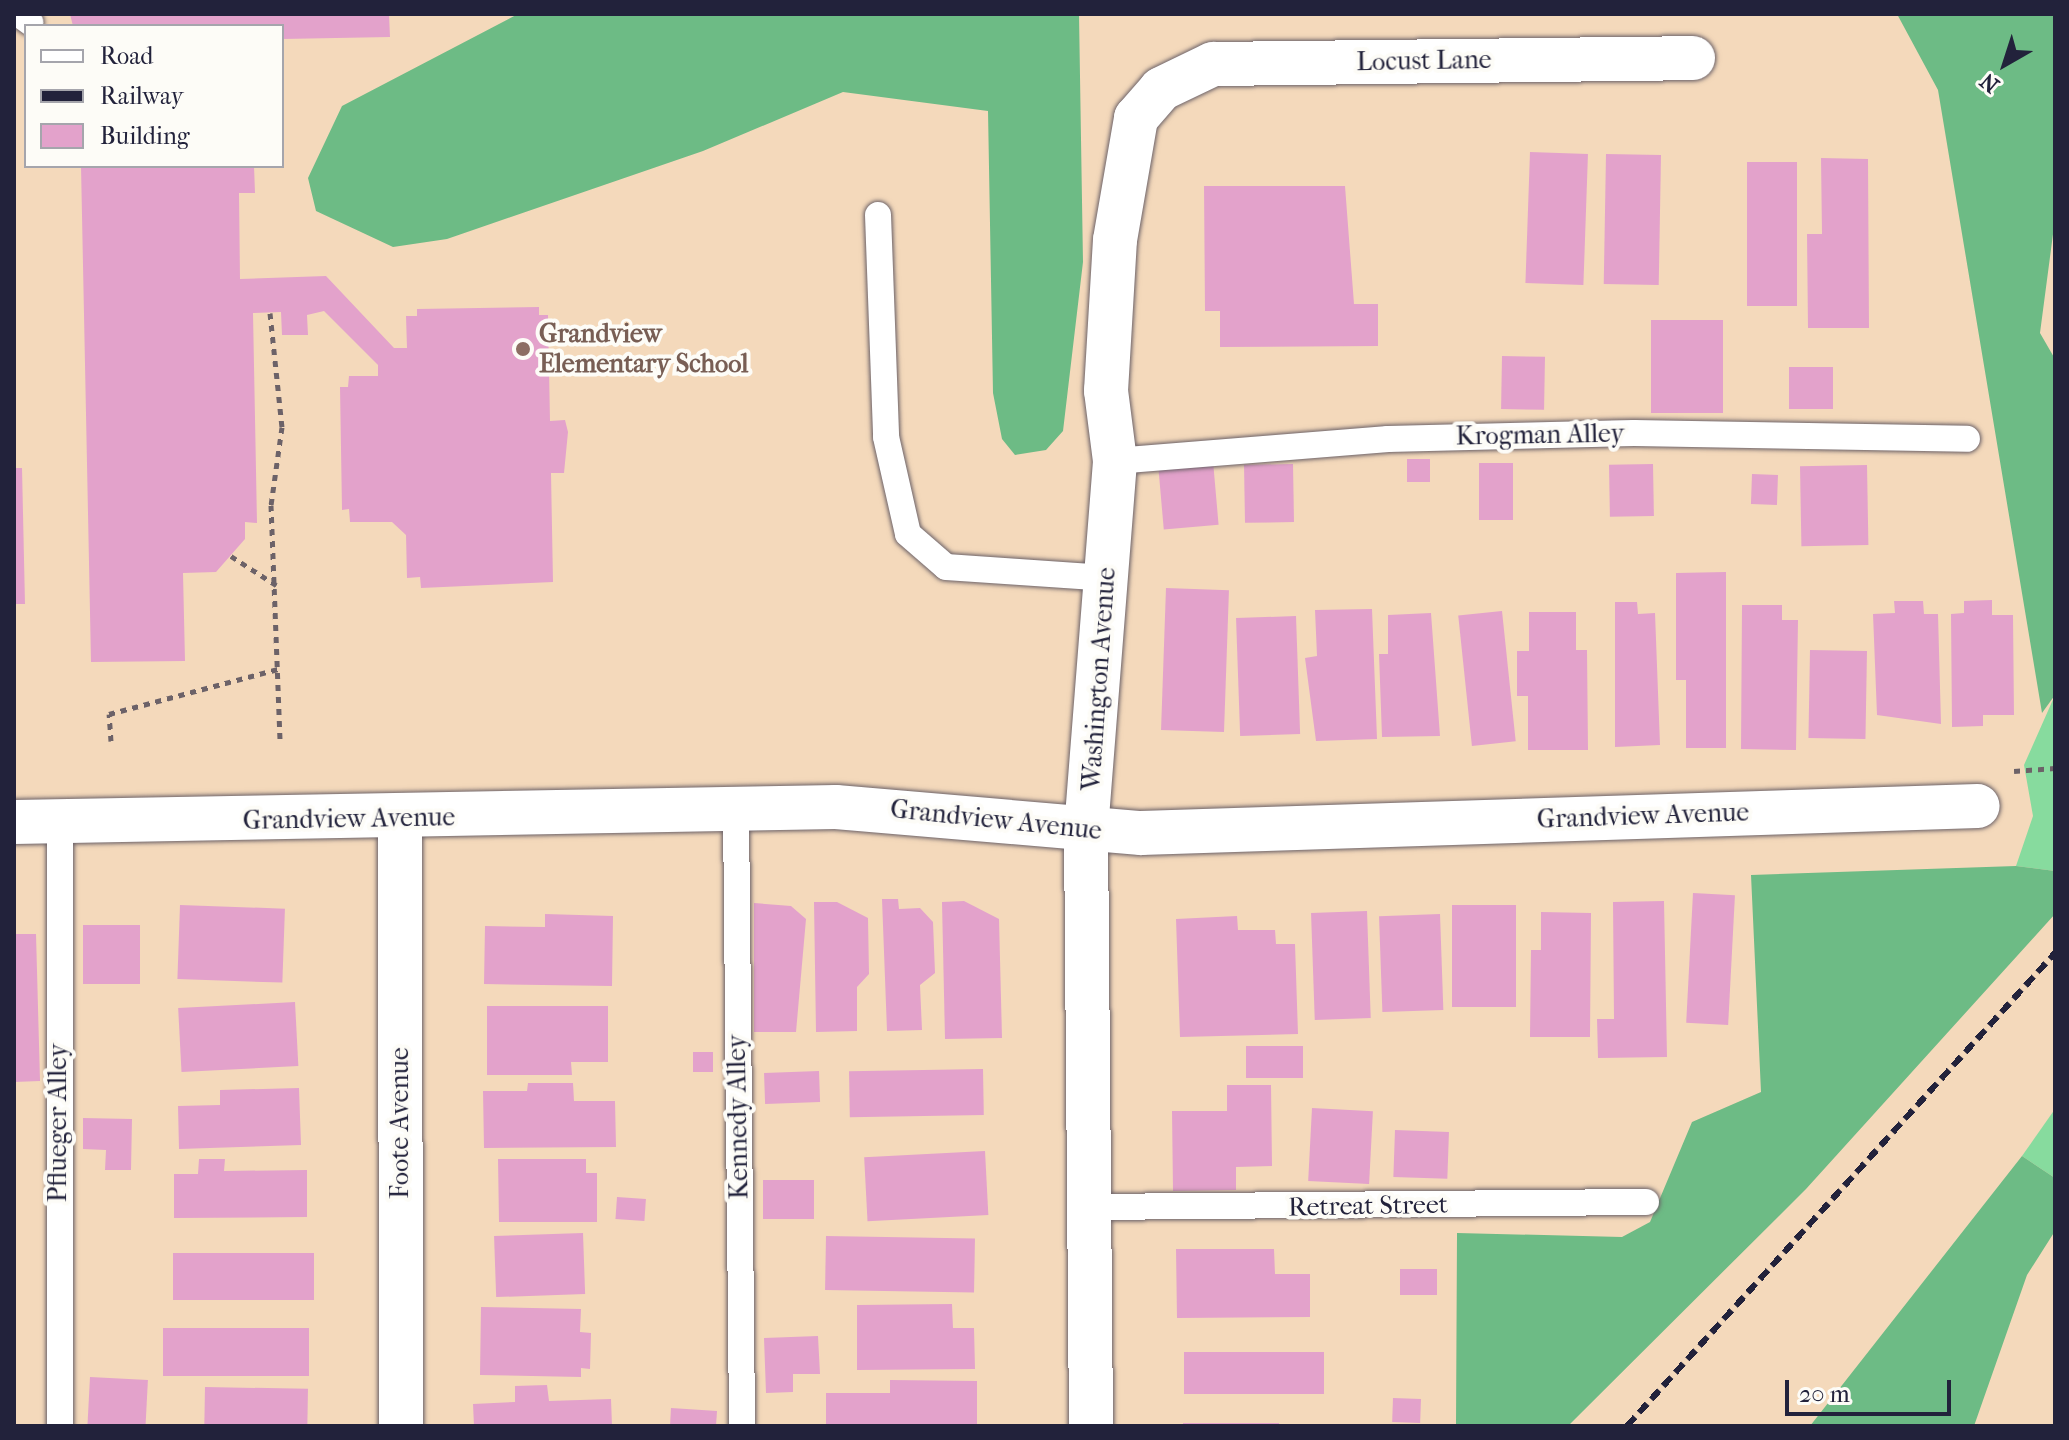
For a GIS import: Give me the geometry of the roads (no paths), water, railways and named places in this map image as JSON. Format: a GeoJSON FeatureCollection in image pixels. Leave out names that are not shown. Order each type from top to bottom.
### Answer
{"type":"FeatureCollection","features":[{"type":"Feature","properties":{"kind":"street","name":"Locust Lane"},"geometry":{"type":"LineString","coordinates":[[1161,89],[1213,64],[1693,58]]}},
{"type":"Feature","properties":{"kind":"street","name":"Washington Avenue"},"geometry":{"type":"LineString","coordinates":[[1091,1426],[1086,830],[1115,461],[1106,391],[1115,240],[1136,118],[1161,89]]}},
{"type":"Feature","properties":{"kind":"street","name":"Grandview Avenue"},"geometry":{"type":"LineString","coordinates":[[14,822],[400,819],[736,809],[903,808],[1086,830],[1978,806]]}},
{"type":"Feature","properties":{"kind":"street","name":"Foote Avenue"},"geometry":{"type":"LineString","coordinates":[[400,819],[401,1426]]}},
{"type":"Feature","properties":{"kind":"lane"},"geometry":{"type":"LineString","coordinates":[[878,215],[886,437],[908,534],[946,567],[1106,578]]}},
{"type":"Feature","properties":{"kind":"lane","name":"Krogman Alley"},"geometry":{"type":"LineString","coordinates":[[1115,461],[1183,451],[1499,436],[1967,439]]}},
{"type":"Feature","properties":{"kind":"lane","name":"Kennedy Alley"},"geometry":{"type":"LineString","coordinates":[[736,809],[742,1426]]}},
{"type":"Feature","properties":{"kind":"lane","name":"Pflueger Alley"},"geometry":{"type":"LineString","coordinates":[[60,820],[60,1426]]}},
{"type":"Feature","properties":{"kind":"lane","name":"Retreat Street"},"geometry":{"type":"LineString","coordinates":[[1091,1207],[1646,1202]]}},
{"type":"Feature","properties":{"kind":"railway"},"geometry":{"type":"LineString","coordinates":[[1627,1426],[2055,953]]}},
{"type":"Feature","properties":{"kind":"place","name":"Grandview Elementary School"},"geometry":{"type":"Point","coordinates":[523,349]}}]}
